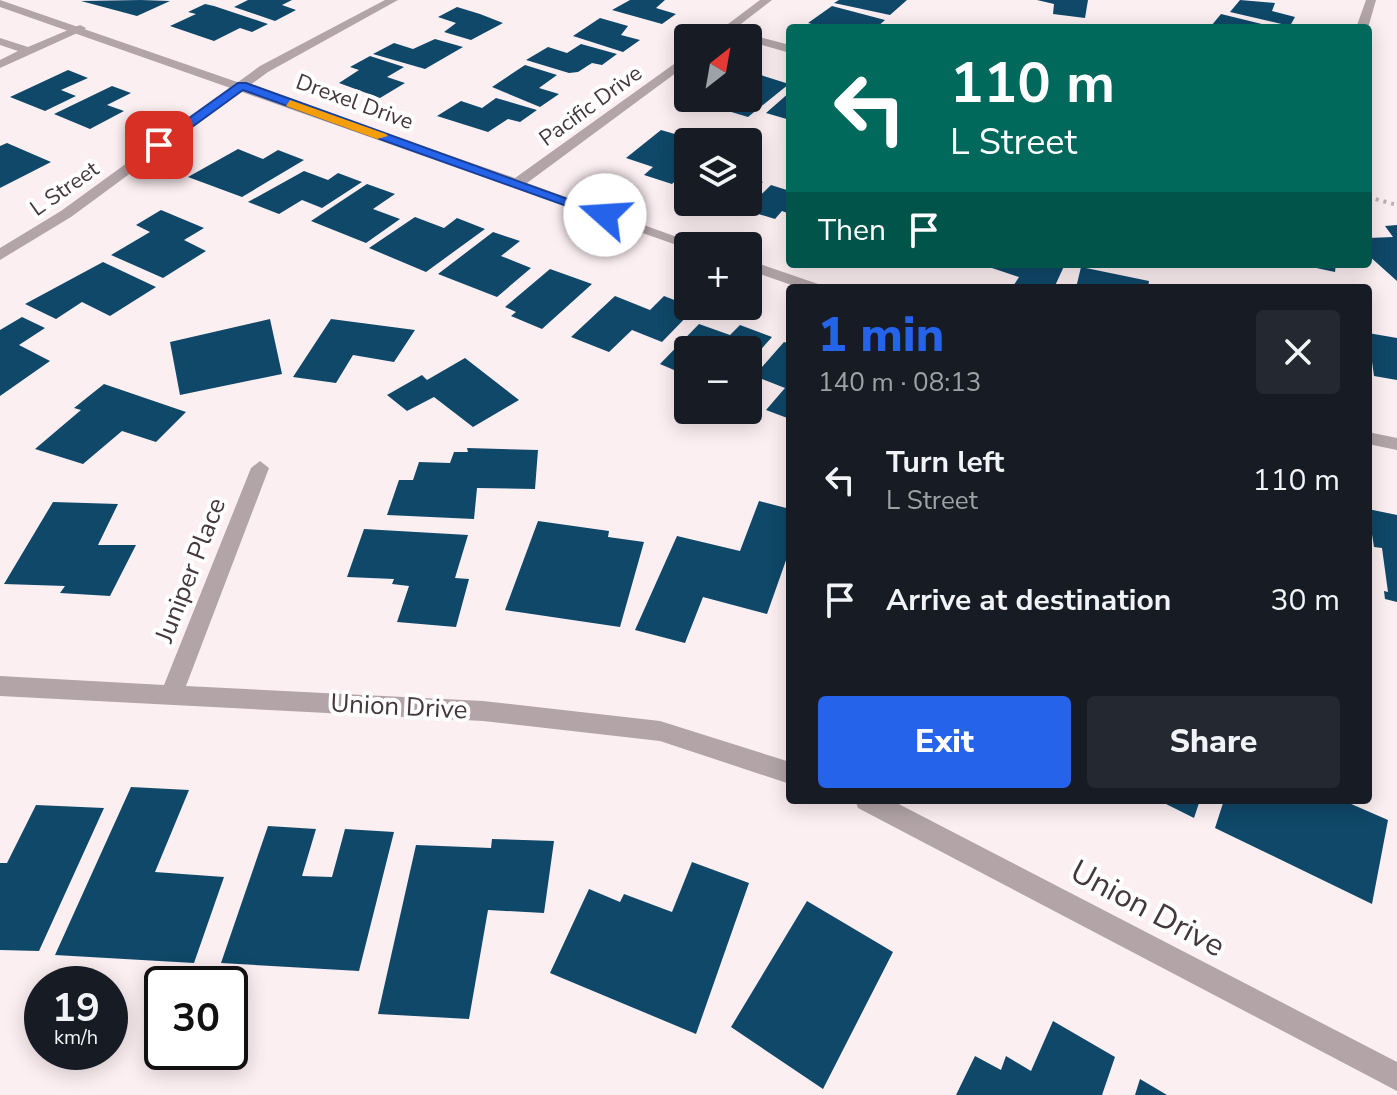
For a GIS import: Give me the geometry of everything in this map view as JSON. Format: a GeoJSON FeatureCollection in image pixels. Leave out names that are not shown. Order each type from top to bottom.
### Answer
{"type":"FeatureCollection","features":[{"type":"Feature","properties":{"kind":"street","name":"L Street"},"geometry":{"type":"LineString","coordinates":[[0,255],[66,214],[271,65],[393,0]]}},
{"type":"Feature","properties":{"kind":"street"},"geometry":{"type":"LineString","coordinates":[[735,24],[767,0]]}},
{"type":"Feature","properties":{"kind":"street"},"geometry":{"type":"LineString","coordinates":[[1363,24],[1371,0]]}},
{"type":"Feature","properties":{"kind":"street","name":"Drexel Drive"},"geometry":{"type":"LineString","coordinates":[[0,3],[80,28],[674,239]]}},
{"type":"Feature","properties":{"kind":"street"},"geometry":{"type":"LineString","coordinates":[[0,64],[80,28]]}},
{"type":"Feature","properties":{"kind":"street"},"geometry":{"type":"LineString","coordinates":[[0,41],[28,51]]}},
{"type":"Feature","properties":{"kind":"street"},"geometry":{"type":"LineString","coordinates":[[762,43],[786,48]]}},
{"type":"Feature","properties":{"kind":"street","name":"Pacific Drive"},"geometry":{"type":"LineString","coordinates":[[516,184],[674,68]]}},
{"type":"Feature","properties":{"kind":"street"},"geometry":{"type":"LineString","coordinates":[[762,270],[803,284]]}},
{"type":"Feature","properties":{"kind":"street"},"geometry":{"type":"LineString","coordinates":[[1372,439],[1397,444]]}},
{"type":"Feature","properties":{"kind":"street","name":"Juniper Place"},"geometry":{"type":"LineString","coordinates":[[172,693],[260,468]]}},
{"type":"Feature","properties":{"kind":"street","name":"Union Drive"},"geometry":{"type":"LineString","coordinates":[[0,686],[483,711],[660,731],[786,772]]}},
{"type":"Feature","properties":{"kind":"street","name":"Union Drive"},"geometry":{"type":"LineString","coordinates":[[875,804],[1397,1077]]}},
{"type":"Feature","properties":{"kind":"path"},"geometry":{"type":"LineString","coordinates":[[1372,198],[1397,205]]}},
{"type":"Feature","properties":{"kind":"building"},"geometry":{"type":"Polygon","coordinates":[[[248,0],[292,0],[282,5],[296,10],[275,21],[234,7],[248,0]]]}},
{"type":"Feature","properties":{"kind":"building"},"geometry":{"type":"Polygon","coordinates":[[[630,0],[665,0],[656,8],[676,14],[662,24],[612,10],[630,0]]]}},
{"type":"Feature","properties":{"kind":"building"},"geometry":{"type":"Polygon","coordinates":[[[839,0],[907,0],[890,15],[834,3],[839,0]]]}},
{"type":"Feature","properties":{"kind":"building"},"geometry":{"type":"Polygon","coordinates":[[[1037,0],[1088,0],[1085,18],[1053,14],[1054,4],[1037,0]]]}},
{"type":"Feature","properties":{"kind":"building"},"geometry":{"type":"Polygon","coordinates":[[[1240,0],[1275,3],[1272,11],[1295,17],[1291,24],[1281,24],[1230,12],[1240,0]]]}},
{"type":"Feature","properties":{"kind":"building"},"geometry":{"type":"Polygon","coordinates":[[[81,1],[170,1],[137,16],[81,1]]]}},
{"type":"Feature","properties":{"kind":"building"},"geometry":{"type":"Polygon","coordinates":[[[205,4],[268,24],[252,32],[240,28],[214,41],[170,26],[196,14],[188,12],[205,4]]]}},
{"type":"Feature","properties":{"kind":"building"},"geometry":{"type":"Polygon","coordinates":[[[832,6],[885,20],[880,24],[808,23],[832,6]]]}},
{"type":"Feature","properties":{"kind":"building"},"geometry":{"type":"Polygon","coordinates":[[[457,7],[503,23],[471,40],[444,32],[456,23],[438,17],[457,7]]]}},
{"type":"Feature","properties":{"kind":"building"},"geometry":{"type":"Polygon","coordinates":[[[1221,14],[1262,24],[1213,24],[1221,14]]]}},
{"type":"Feature","properties":{"kind":"building"},"geometry":{"type":"Polygon","coordinates":[[[600,18],[628,26],[621,35],[640,40],[623,52],[573,36],[600,18]]]}},
{"type":"Feature","properties":{"kind":"building"},"geometry":{"type":"Polygon","coordinates":[[[435,39],[463,47],[425,69],[373,54],[394,43],[413,49],[435,39]]]}},
{"type":"Feature","properties":{"kind":"building"},"geometry":{"type":"Polygon","coordinates":[[[581,44],[617,54],[602,65],[592,63],[578,72],[569,73],[526,60],[548,47],[567,53],[581,44]]]}},
{"type":"Feature","properties":{"kind":"building"},"geometry":{"type":"Polygon","coordinates":[[[370,56],[404,67],[387,77],[405,83],[380,98],[339,83],[359,70],[350,67],[370,56]]]}},
{"type":"Feature","properties":{"kind":"building"},"geometry":{"type":"Polygon","coordinates":[[[525,65],[557,75],[539,88],[559,94],[540,107],[492,87],[525,65]]]}},
{"type":"Feature","properties":{"kind":"building"},"geometry":{"type":"Polygon","coordinates":[[[68,70],[88,78],[61,90],[76,96],[45,111],[10,97],[68,70]]]}},
{"type":"Feature","properties":{"kind":"building"},"geometry":{"type":"Polygon","coordinates":[[[762,75],[786,83],[786,86],[762,106],[762,75]]]}},
{"type":"Feature","properties":{"kind":"building"},"geometry":{"type":"Polygon","coordinates":[[[112,86],[131,93],[107,105],[124,111],[90,129],[54,114],[112,86]]]}},
{"type":"Feature","properties":{"kind":"building"},"geometry":{"type":"Polygon","coordinates":[[[786,96],[786,119],[766,113],[786,96]]]}},
{"type":"Feature","properties":{"kind":"building"},"geometry":{"type":"Polygon","coordinates":[[[496,98],[537,110],[520,122],[508,119],[488,132],[437,116],[461,101],[482,108],[496,98]]]}},
{"type":"Feature","properties":{"kind":"building"},"geometry":{"type":"Polygon","coordinates":[[[731,112],[754,112],[748,117],[731,112]]]}},
{"type":"Feature","properties":{"kind":"building"},"geometry":{"type":"Polygon","coordinates":[[[661,130],[674,134],[672,184],[644,175],[653,167],[626,158],[661,130]]]}},
{"type":"Feature","properties":{"kind":"building"},"geometry":{"type":"Polygon","coordinates":[[[7,143],[51,162],[0,188],[0,146],[7,143]]]}},
{"type":"Feature","properties":{"kind":"building"},"geometry":{"type":"Polygon","coordinates":[[[238,149],[263,159],[278,150],[304,160],[242,197],[188,177],[238,149]]]}},
{"type":"Feature","properties":{"kind":"building"},"geometry":{"type":"Polygon","coordinates":[[[304,171],[328,180],[338,173],[362,182],[322,208],[302,200],[279,214],[248,202],[304,171]]]}},
{"type":"Feature","properties":{"kind":"building"},"geometry":{"type":"Polygon","coordinates":[[[367,184],[395,194],[373,209],[400,219],[366,243],[311,221],[367,184]]]}},
{"type":"Feature","properties":{"kind":"building"},"geometry":{"type":"Polygon","coordinates":[[[771,185],[786,190],[786,212],[782,211],[775,219],[762,215],[762,194],[771,185]]]}},
{"type":"Feature","properties":{"kind":"building"},"geometry":{"type":"Polygon","coordinates":[[[161,210],[204,228],[184,240],[206,251],[163,278],[111,255],[150,232],[136,225],[161,210]]]}},
{"type":"Feature","properties":{"kind":"building"},"geometry":{"type":"Polygon","coordinates":[[[415,217],[444,228],[457,218],[485,229],[426,272],[369,248],[415,217]]]}},
{"type":"Feature","properties":{"kind":"building"},"geometry":{"type":"Polygon","coordinates":[[[1397,225],[1397,281],[1372,259],[1372,238],[1393,237],[1385,226],[1397,225]]]}},
{"type":"Feature","properties":{"kind":"building"},"geometry":{"type":"Polygon","coordinates":[[[493,232],[520,241],[501,256],[531,268],[497,297],[438,274],[493,232]]]}},
{"type":"Feature","properties":{"kind":"building"},"geometry":{"type":"Polygon","coordinates":[[[103,262],[156,287],[110,316],[82,302],[56,319],[25,304],[103,262]]]}},
{"type":"Feature","properties":{"kind":"building"},"geometry":{"type":"Polygon","coordinates":[[[992,268],[1063,268],[1056,284],[1015,284],[1019,277],[992,268]]]}},
{"type":"Feature","properties":{"kind":"building"},"geometry":{"type":"Polygon","coordinates":[[[1081,268],[1149,281],[1149,284],[1077,284],[1081,268]]]}},
{"type":"Feature","properties":{"kind":"building"},"geometry":{"type":"Polygon","coordinates":[[[550,269],[592,284],[542,329],[511,316],[516,312],[505,307],[550,269]]]}},
{"type":"Feature","properties":{"kind":"building"},"geometry":{"type":"Polygon","coordinates":[[[615,296],[650,310],[664,296],[674,300],[674,320],[683,320],[662,342],[632,330],[609,352],[571,337],[615,296]]]}},
{"type":"Feature","properties":{"kind":"building"},"geometry":{"type":"Polygon","coordinates":[[[22,317],[45,328],[19,345],[50,361],[0,396],[0,330],[22,317]]]}},
{"type":"Feature","properties":{"kind":"building"},"geometry":{"type":"Polygon","coordinates":[[[270,319],[282,374],[180,395],[170,342],[270,319]]]}},
{"type":"Feature","properties":{"kind":"building"},"geometry":{"type":"Polygon","coordinates":[[[331,319],[415,330],[394,362],[353,355],[336,383],[293,377],[331,319]]]}},
{"type":"Feature","properties":{"kind":"building"},"geometry":{"type":"Polygon","coordinates":[[[699,324],[730,335],[740,325],[772,337],[762,348],[762,336],[687,336],[699,324]]]}},
{"type":"Feature","properties":{"kind":"building"},"geometry":{"type":"Polygon","coordinates":[[[1372,334],[1397,338],[1397,380],[1374,376],[1372,334]]]}},
{"type":"Feature","properties":{"kind":"building"},"geometry":{"type":"Polygon","coordinates":[[[784,342],[786,418],[766,410],[785,388],[762,379],[762,367],[784,342]]]}},
{"type":"Feature","properties":{"kind":"building"},"geometry":{"type":"Polygon","coordinates":[[[674,350],[674,370],[660,364],[674,350]]]}},
{"type":"Feature","properties":{"kind":"building"},"geometry":{"type":"Polygon","coordinates":[[[465,358],[519,400],[473,427],[434,397],[407,411],[387,395],[422,375],[427,380],[465,358]]]}},
{"type":"Feature","properties":{"kind":"building"},"geometry":{"type":"Polygon","coordinates":[[[104,384],[186,412],[156,442],[122,431],[83,464],[35,449],[81,410],[74,408],[104,384]]]}},
{"type":"Feature","properties":{"kind":"building"},"geometry":{"type":"Polygon","coordinates":[[[467,448],[538,450],[535,489],[477,488],[474,519],[387,515],[399,480],[413,480],[419,462],[450,463],[454,452],[468,452],[467,448]]]}},
{"type":"Feature","properties":{"kind":"building"},"geometry":{"type":"Polygon","coordinates":[[[759,501],[786,508],[786,560],[767,614],[703,597],[685,643],[635,630],[677,536],[740,551],[759,501]]]}},
{"type":"Feature","properties":{"kind":"building"},"geometry":{"type":"Polygon","coordinates":[[[53,502],[118,504],[98,545],[136,545],[110,596],[60,593],[65,586],[4,584],[53,502]]]}},
{"type":"Feature","properties":{"kind":"building"},"geometry":{"type":"Polygon","coordinates":[[[1372,510],[1397,515],[1397,602],[1385,599],[1384,591],[1388,592],[1382,548],[1374,547],[1372,510]]]}},
{"type":"Feature","properties":{"kind":"building"},"geometry":{"type":"Polygon","coordinates":[[[538,521],[609,531],[608,537],[644,542],[620,627],[505,610],[538,521]]]}},
{"type":"Feature","properties":{"kind":"building"},"geometry":{"type":"Polygon","coordinates":[[[364,529],[468,535],[455,578],[469,579],[456,627],[397,622],[409,586],[392,584],[394,579],[347,577],[364,529]]]}},
{"type":"Feature","properties":{"kind":"building"},"geometry":{"type":"Polygon","coordinates":[[[131,787],[189,790],[155,872],[224,877],[194,963],[55,955],[131,787]]]}},
{"type":"Feature","properties":{"kind":"building"},"geometry":{"type":"Polygon","coordinates":[[[1166,804],[1199,804],[1194,818],[1166,804]]]}},
{"type":"Feature","properties":{"kind":"building"},"geometry":{"type":"Polygon","coordinates":[[[1223,804],[1351,804],[1388,820],[1372,904],[1215,828],[1223,804]]]}},
{"type":"Feature","properties":{"kind":"building"},"geometry":{"type":"Polygon","coordinates":[[[36,805],[104,808],[39,951],[0,950],[0,863],[7,863],[36,805]]]}},
{"type":"Feature","properties":{"kind":"building"},"geometry":{"type":"Polygon","coordinates":[[[268,826],[316,829],[302,876],[332,877],[345,829],[394,832],[359,971],[221,963],[268,826]]]}},
{"type":"Feature","properties":{"kind":"building"},"geometry":{"type":"Polygon","coordinates":[[[492,839],[554,841],[544,913],[488,910],[469,1019],[378,1014],[416,845],[491,848],[492,839]]]}},
{"type":"Feature","properties":{"kind":"building"},"geometry":{"type":"Polygon","coordinates":[[[692,862],[749,883],[696,1034],[550,973],[589,889],[620,902],[624,894],[672,912],[692,862]]]}},
{"type":"Feature","properties":{"kind":"building"},"geometry":{"type":"Polygon","coordinates":[[[807,901],[893,952],[823,1089],[731,1027],[807,901]]]}},
{"type":"Feature","properties":{"kind":"building"},"geometry":{"type":"Polygon","coordinates":[[[1053,1021],[1115,1057],[1102,1095],[956,1095],[975,1056],[1001,1070],[1006,1056],[1031,1071],[1053,1021]]]}},
{"type":"Feature","properties":{"kind":"building"},"geometry":{"type":"Polygon","coordinates":[[[1140,1079],[1167,1095],[1135,1095],[1140,1079]]]}},
{"type":"Feature","properties":{"kind":"slow traffic"},"geometry":{"type":"LineString","coordinates":[[290,104],[382,136]]}},
{"type":"Feature","properties":{"kind":"route"},"geometry":{"type":"LineString","coordinates":[[159,145],[242,85],[605,215]]}}]}
